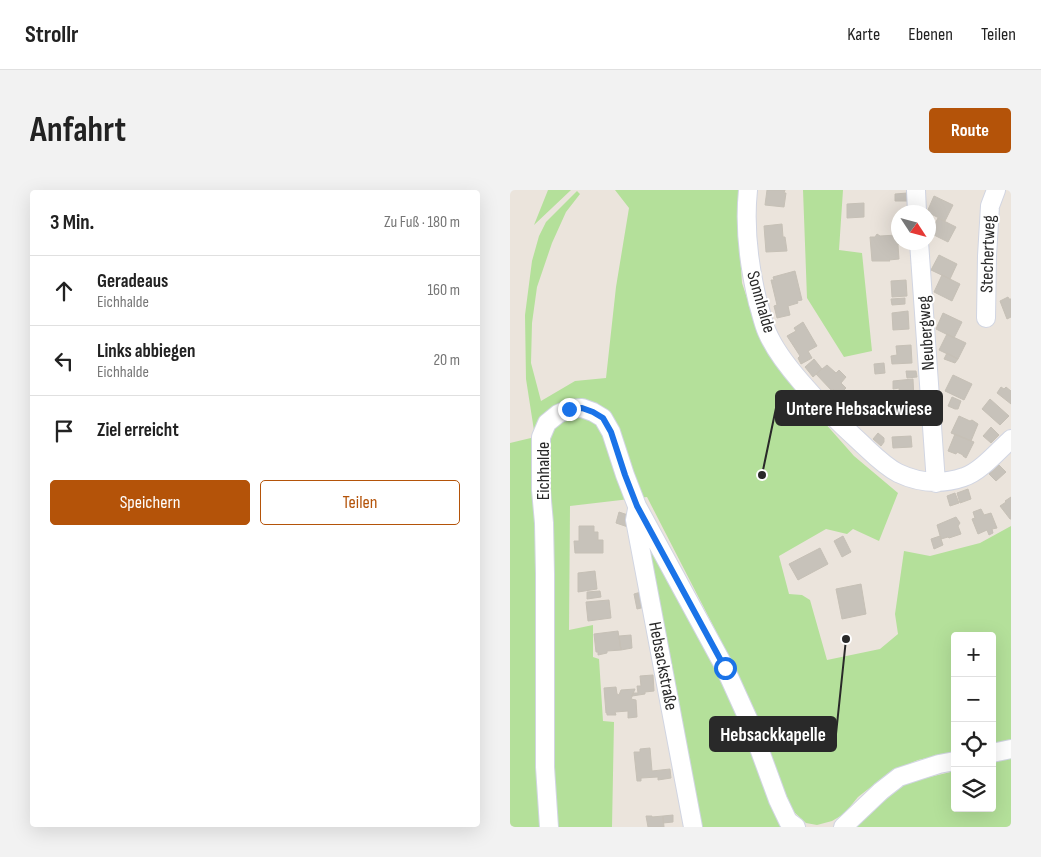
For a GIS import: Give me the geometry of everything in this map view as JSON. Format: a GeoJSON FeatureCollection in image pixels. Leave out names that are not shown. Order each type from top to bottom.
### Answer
{"type":"FeatureCollection","features":[{"type":"Feature","properties":{"kind":"street","name":"Sonnhalde"},"geometry":{"type":"LineString","coordinates":[[748,190],[746,231],[753,282],[767,331],[787,365],[833,417],[882,462],[897,472],[926,482],[936,483],[965,477],[979,468],[1011,439]]}},
{"type":"Feature","properties":{"kind":"street"},"geometry":{"type":"LineString","coordinates":[[916,190],[917,205]]}},
{"type":"Feature","properties":{"kind":"street","name":"Stechertweg"},"geometry":{"type":"LineString","coordinates":[[986,318],[990,206],[996,190]]}},
{"type":"Feature","properties":{"kind":"street","name":"Neubergweg"},"geometry":{"type":"LineString","coordinates":[[921,250],[936,483]]}},
{"type":"Feature","properties":{"kind":"street","name":"Eichhalde"},"geometry":{"type":"LineString","coordinates":[[549,827],[545,767],[544,540],[540,455],[541,437],[547,423],[558,414],[569,409],[582,408],[603,418],[611,432],[637,506],[725,668],[749,721],[778,800],[788,821],[796,827]]}},
{"type":"Feature","properties":{"kind":"street","name":"Hebsackstraße"},"geometry":{"type":"LineString","coordinates":[[637,506],[635,520],[694,827]]}},
{"type":"Feature","properties":{"kind":"street"},"geometry":{"type":"LineString","coordinates":[[996,752],[1011,749]]}},
{"type":"Feature","properties":{"kind":"street"},"geometry":{"type":"LineString","coordinates":[[843,827],[881,791],[899,777],[951,762]]}},
{"type":"Feature","properties":{"kind":"green space"},"geometry":{"type":"Polygon","coordinates":[[[548,190],[571,190],[534,225],[548,190]]]}},
{"type":"Feature","properties":{"kind":"green space"},"geometry":{"type":"Polygon","coordinates":[[[615,190],[742,190],[739,237],[742,283],[761,340],[816,413],[854,456],[898,493],[879,541],[853,529],[847,534],[826,529],[779,556],[789,594],[802,595],[810,600],[827,660],[880,649],[898,634],[895,614],[904,551],[930,556],[980,543],[1011,526],[1011,740],[996,743],[996,632],[951,632],[951,753],[918,760],[890,772],[858,797],[844,814],[832,821],[817,825],[806,823],[793,811],[719,637],[647,497],[570,506],[569,630],[593,625],[593,657],[599,659],[603,721],[614,722],[612,827],[510,827],[510,443],[535,437],[526,379],[525,315],[532,261],[539,236],[546,222],[577,191],[580,194],[566,212],[552,243],[537,287],[532,323],[531,363],[541,401],[575,381],[606,378],[616,287],[629,208],[615,190]]]}},
{"type":"Feature","properties":{"kind":"green space"},"geometry":{"type":"Polygon","coordinates":[[[803,190],[843,190],[839,250],[862,253],[872,351],[844,357],[807,298],[803,190]]]}},
{"type":"Feature","properties":{"kind":"green space"},"geometry":{"type":"Polygon","coordinates":[[[640,524],[722,676],[787,827],[699,827],[640,524]]]}},
{"type":"Feature","properties":{"kind":"green space"},"geometry":{"type":"Polygon","coordinates":[[[1011,758],[1011,827],[856,827],[904,783],[951,772],[951,812],[996,812],[996,761],[1011,758]]]}},
{"type":"Feature","properties":{"kind":"building"},"geometry":{"type":"Polygon","coordinates":[[[767,190],[785,190],[784,207],[765,205],[767,190]]]}},
{"type":"Feature","properties":{"kind":"building"},"geometry":{"type":"Polygon","coordinates":[[[907,193],[908,201],[895,201],[895,194],[907,193]]]}},
{"type":"Feature","properties":{"kind":"building"},"geometry":{"type":"Polygon","coordinates":[[[934,196],[953,205],[945,221],[936,216],[936,205],[930,205],[934,196]]]}},
{"type":"Feature","properties":{"kind":"building"},"geometry":{"type":"Polygon","coordinates":[[[864,203],[864,217],[847,218],[847,204],[864,203]]]}},
{"type":"Feature","properties":{"kind":"building"},"geometry":{"type":"Polygon","coordinates":[[[938,218],[956,227],[948,242],[936,236],[936,222],[938,218]]]}},
{"type":"Feature","properties":{"kind":"building"},"geometry":{"type":"Polygon","coordinates":[[[782,224],[787,251],[766,252],[764,226],[782,224]]]}},
{"type":"Feature","properties":{"kind":"building"},"geometry":{"type":"Polygon","coordinates":[[[877,234],[880,236],[891,235],[891,250],[898,250],[899,259],[872,261],[870,237],[875,237],[877,234]]]}},
{"type":"Feature","properties":{"kind":"building"},"geometry":{"type":"Polygon","coordinates":[[[939,255],[957,264],[950,279],[931,270],[939,255]]]}},
{"type":"Feature","properties":{"kind":"building"},"geometry":{"type":"Polygon","coordinates":[[[795,271],[802,300],[788,306],[790,315],[777,318],[774,306],[777,305],[771,280],[774,280],[773,277],[795,271]]]}},
{"type":"Feature","properties":{"kind":"building"},"geometry":{"type":"Polygon","coordinates":[[[942,275],[960,284],[952,301],[934,292],[942,275]]]}},
{"type":"Feature","properties":{"kind":"building"},"geometry":{"type":"Polygon","coordinates":[[[906,280],[907,296],[892,297],[891,281],[906,280]]]}},
{"type":"Feature","properties":{"kind":"building"},"geometry":{"type":"Polygon","coordinates":[[[1008,297],[1011,299],[1011,317],[1007,319],[1000,301],[1008,297]]]}},
{"type":"Feature","properties":{"kind":"building"},"geometry":{"type":"Polygon","coordinates":[[[905,298],[905,304],[892,305],[891,299],[905,298]]]}},
{"type":"Feature","properties":{"kind":"building"},"geometry":{"type":"Polygon","coordinates":[[[908,311],[909,329],[893,330],[892,313],[908,311]]]}},
{"type":"Feature","properties":{"kind":"building"},"geometry":{"type":"Polygon","coordinates":[[[943,313],[962,322],[954,338],[936,329],[943,313]]]}},
{"type":"Feature","properties":{"kind":"building"},"geometry":{"type":"Polygon","coordinates":[[[803,322],[817,346],[808,351],[812,358],[801,364],[798,358],[800,356],[787,336],[796,331],[794,328],[803,322]]]}},
{"type":"Feature","properties":{"kind":"building"},"geometry":{"type":"Polygon","coordinates":[[[947,334],[966,343],[958,359],[939,350],[947,334]]]}},
{"type":"Feature","properties":{"kind":"building"},"geometry":{"type":"Polygon","coordinates":[[[911,345],[912,363],[892,364],[891,356],[897,355],[896,346],[911,345]]]}},
{"type":"Feature","properties":{"kind":"building"},"geometry":{"type":"Polygon","coordinates":[[[947,353],[958,359],[955,363],[944,359],[947,353]]]}},
{"type":"Feature","properties":{"kind":"building"},"geometry":{"type":"Polygon","coordinates":[[[814,359],[822,369],[813,377],[805,367],[814,359]]]}},
{"type":"Feature","properties":{"kind":"building"},"geometry":{"type":"Polygon","coordinates":[[[884,363],[885,373],[875,374],[874,364],[884,363]]]}},
{"type":"Feature","properties":{"kind":"building"},"geometry":{"type":"Polygon","coordinates":[[[827,365],[836,373],[839,370],[846,377],[841,383],[846,388],[839,395],[833,389],[832,391],[816,374],[827,365]]]}},
{"type":"Feature","properties":{"kind":"building"},"geometry":{"type":"Polygon","coordinates":[[[906,371],[916,371],[917,377],[907,378],[906,371]]]}},
{"type":"Feature","properties":{"kind":"building"},"geometry":{"type":"Polygon","coordinates":[[[953,375],[972,384],[964,400],[945,391],[953,375]]]}},
{"type":"Feature","properties":{"kind":"building"},"geometry":{"type":"Polygon","coordinates":[[[913,379],[914,399],[900,400],[899,388],[893,389],[893,381],[913,379]]]}},
{"type":"Feature","properties":{"kind":"building"},"geometry":{"type":"Polygon","coordinates":[[[1001,387],[1004,389],[1006,387],[1011,391],[1011,404],[997,393],[1001,387]]]}},
{"type":"Feature","properties":{"kind":"building"},"geometry":{"type":"Polygon","coordinates":[[[952,397],[961,401],[958,409],[948,406],[952,397]]]}},
{"type":"Feature","properties":{"kind":"building"},"geometry":{"type":"Polygon","coordinates":[[[990,399],[1009,416],[1000,425],[982,409],[990,399]]]}},
{"type":"Feature","properties":{"kind":"building"},"geometry":{"type":"Polygon","coordinates":[[[959,416],[978,424],[971,441],[951,433],[959,416]]]}},
{"type":"Feature","properties":{"kind":"building"},"geometry":{"type":"Polygon","coordinates":[[[991,427],[999,435],[991,443],[983,436],[991,427]]]}},
{"type":"Feature","properties":{"kind":"building"},"geometry":{"type":"Polygon","coordinates":[[[878,433],[884,438],[881,446],[873,439],[878,433]]]}},
{"type":"Feature","properties":{"kind":"building"},"geometry":{"type":"Polygon","coordinates":[[[955,434],[974,442],[966,458],[957,452],[956,454],[948,451],[955,434]]]}},
{"type":"Feature","properties":{"kind":"building"},"geometry":{"type":"Polygon","coordinates":[[[911,436],[912,447],[893,448],[892,437],[911,436]]]}},
{"type":"Feature","properties":{"kind":"building"},"geometry":{"type":"Polygon","coordinates":[[[999,465],[1006,472],[996,481],[989,474],[999,465]]]}},
{"type":"Feature","properties":{"kind":"building"},"geometry":{"type":"Polygon","coordinates":[[[968,489],[971,499],[960,503],[957,493],[968,489]]]}},
{"type":"Feature","properties":{"kind":"building"},"geometry":{"type":"Polygon","coordinates":[[[955,493],[959,503],[950,506],[947,496],[955,493]]]}},
{"type":"Feature","properties":{"kind":"building"},"geometry":{"type":"Polygon","coordinates":[[[1011,497],[1011,519],[1010,519],[1000,506],[1011,497]]]}},
{"type":"Feature","properties":{"kind":"building"},"geometry":{"type":"Polygon","coordinates":[[[981,509],[984,515],[991,513],[997,528],[992,529],[993,533],[989,535],[987,530],[978,534],[972,519],[975,518],[973,512],[981,509]]]}},
{"type":"Feature","properties":{"kind":"building"},"geometry":{"type":"Polygon","coordinates":[[[619,512],[631,516],[628,527],[616,523],[619,512]]]}},
{"type":"Feature","properties":{"kind":"building"},"geometry":{"type":"Polygon","coordinates":[[[956,517],[960,523],[958,526],[961,534],[941,539],[937,525],[956,517]]]}},
{"type":"Feature","properties":{"kind":"building"},"geometry":{"type":"Polygon","coordinates":[[[579,526],[594,526],[594,532],[598,532],[598,540],[603,540],[603,553],[575,553],[574,541],[579,541],[579,526]]]}},
{"type":"Feature","properties":{"kind":"building"},"geometry":{"type":"Polygon","coordinates":[[[843,536],[851,552],[842,557],[834,541],[843,536]]]}},
{"type":"Feature","properties":{"kind":"building"},"geometry":{"type":"Polygon","coordinates":[[[940,536],[943,545],[934,549],[931,539],[940,536]]]}},
{"type":"Feature","properties":{"kind":"building"},"geometry":{"type":"Polygon","coordinates":[[[820,548],[828,564],[798,580],[789,564],[820,548]]]}},
{"type":"Feature","properties":{"kind":"building"},"geometry":{"type":"Polygon","coordinates":[[[595,571],[597,589],[578,592],[578,573],[595,571]]]}},
{"type":"Feature","properties":{"kind":"building"},"geometry":{"type":"Polygon","coordinates":[[[861,584],[866,614],[842,619],[836,589],[861,584]]]}},
{"type":"Feature","properties":{"kind":"building"},"geometry":{"type":"Polygon","coordinates":[[[600,591],[601,597],[587,599],[587,592],[600,591]]]}},
{"type":"Feature","properties":{"kind":"building"},"geometry":{"type":"Polygon","coordinates":[[[641,592],[645,607],[637,609],[634,594],[641,592]]]}},
{"type":"Feature","properties":{"kind":"building"},"geometry":{"type":"Polygon","coordinates":[[[609,600],[611,618],[588,621],[586,602],[609,600]]]}},
{"type":"Feature","properties":{"kind":"building"},"geometry":{"type":"Polygon","coordinates":[[[618,631],[621,650],[607,651],[607,653],[598,655],[594,634],[618,631]]]}},
{"type":"Feature","properties":{"kind":"building"},"geometry":{"type":"Polygon","coordinates":[[[631,635],[632,648],[621,650],[619,636],[631,635]]]}},
{"type":"Feature","properties":{"kind":"building"},"geometry":{"type":"Polygon","coordinates":[[[653,675],[654,691],[632,696],[633,693],[638,693],[637,686],[641,686],[640,676],[653,675]]]}},
{"type":"Feature","properties":{"kind":"building"},"geometry":{"type":"Polygon","coordinates":[[[616,687],[617,694],[619,695],[621,690],[635,689],[631,699],[636,700],[637,717],[628,718],[628,711],[615,712],[616,715],[607,715],[604,688],[616,687]]]}},
{"type":"Feature","properties":{"kind":"building"},"geometry":{"type":"Polygon","coordinates":[[[650,748],[652,771],[670,769],[671,778],[658,780],[658,777],[641,778],[641,781],[637,781],[634,752],[650,748]]]}},
{"type":"Feature","properties":{"kind":"building"},"geometry":{"type":"Polygon","coordinates":[[[673,815],[673,822],[663,823],[663,816],[673,815]]]}},
{"type":"Feature","properties":{"kind":"building"},"geometry":{"type":"Polygon","coordinates":[[[646,816],[663,816],[664,827],[648,827],[646,816]]]}},
{"type":"Feature","properties":{"kind":"place","name":"Untere Hebsackwiese"},"geometry":{"type":"Point","coordinates":[762,475]}},
{"type":"Feature","properties":{"kind":"place","name":"Hebsackkapelle"},"geometry":{"type":"Point","coordinates":[846,639]}},
{"type":"Feature","properties":{"kind":"route"},"geometry":{"type":"LineString","coordinates":[[569,409],[582,408],[603,418],[616,444],[637,506],[725,668]]}}]}
